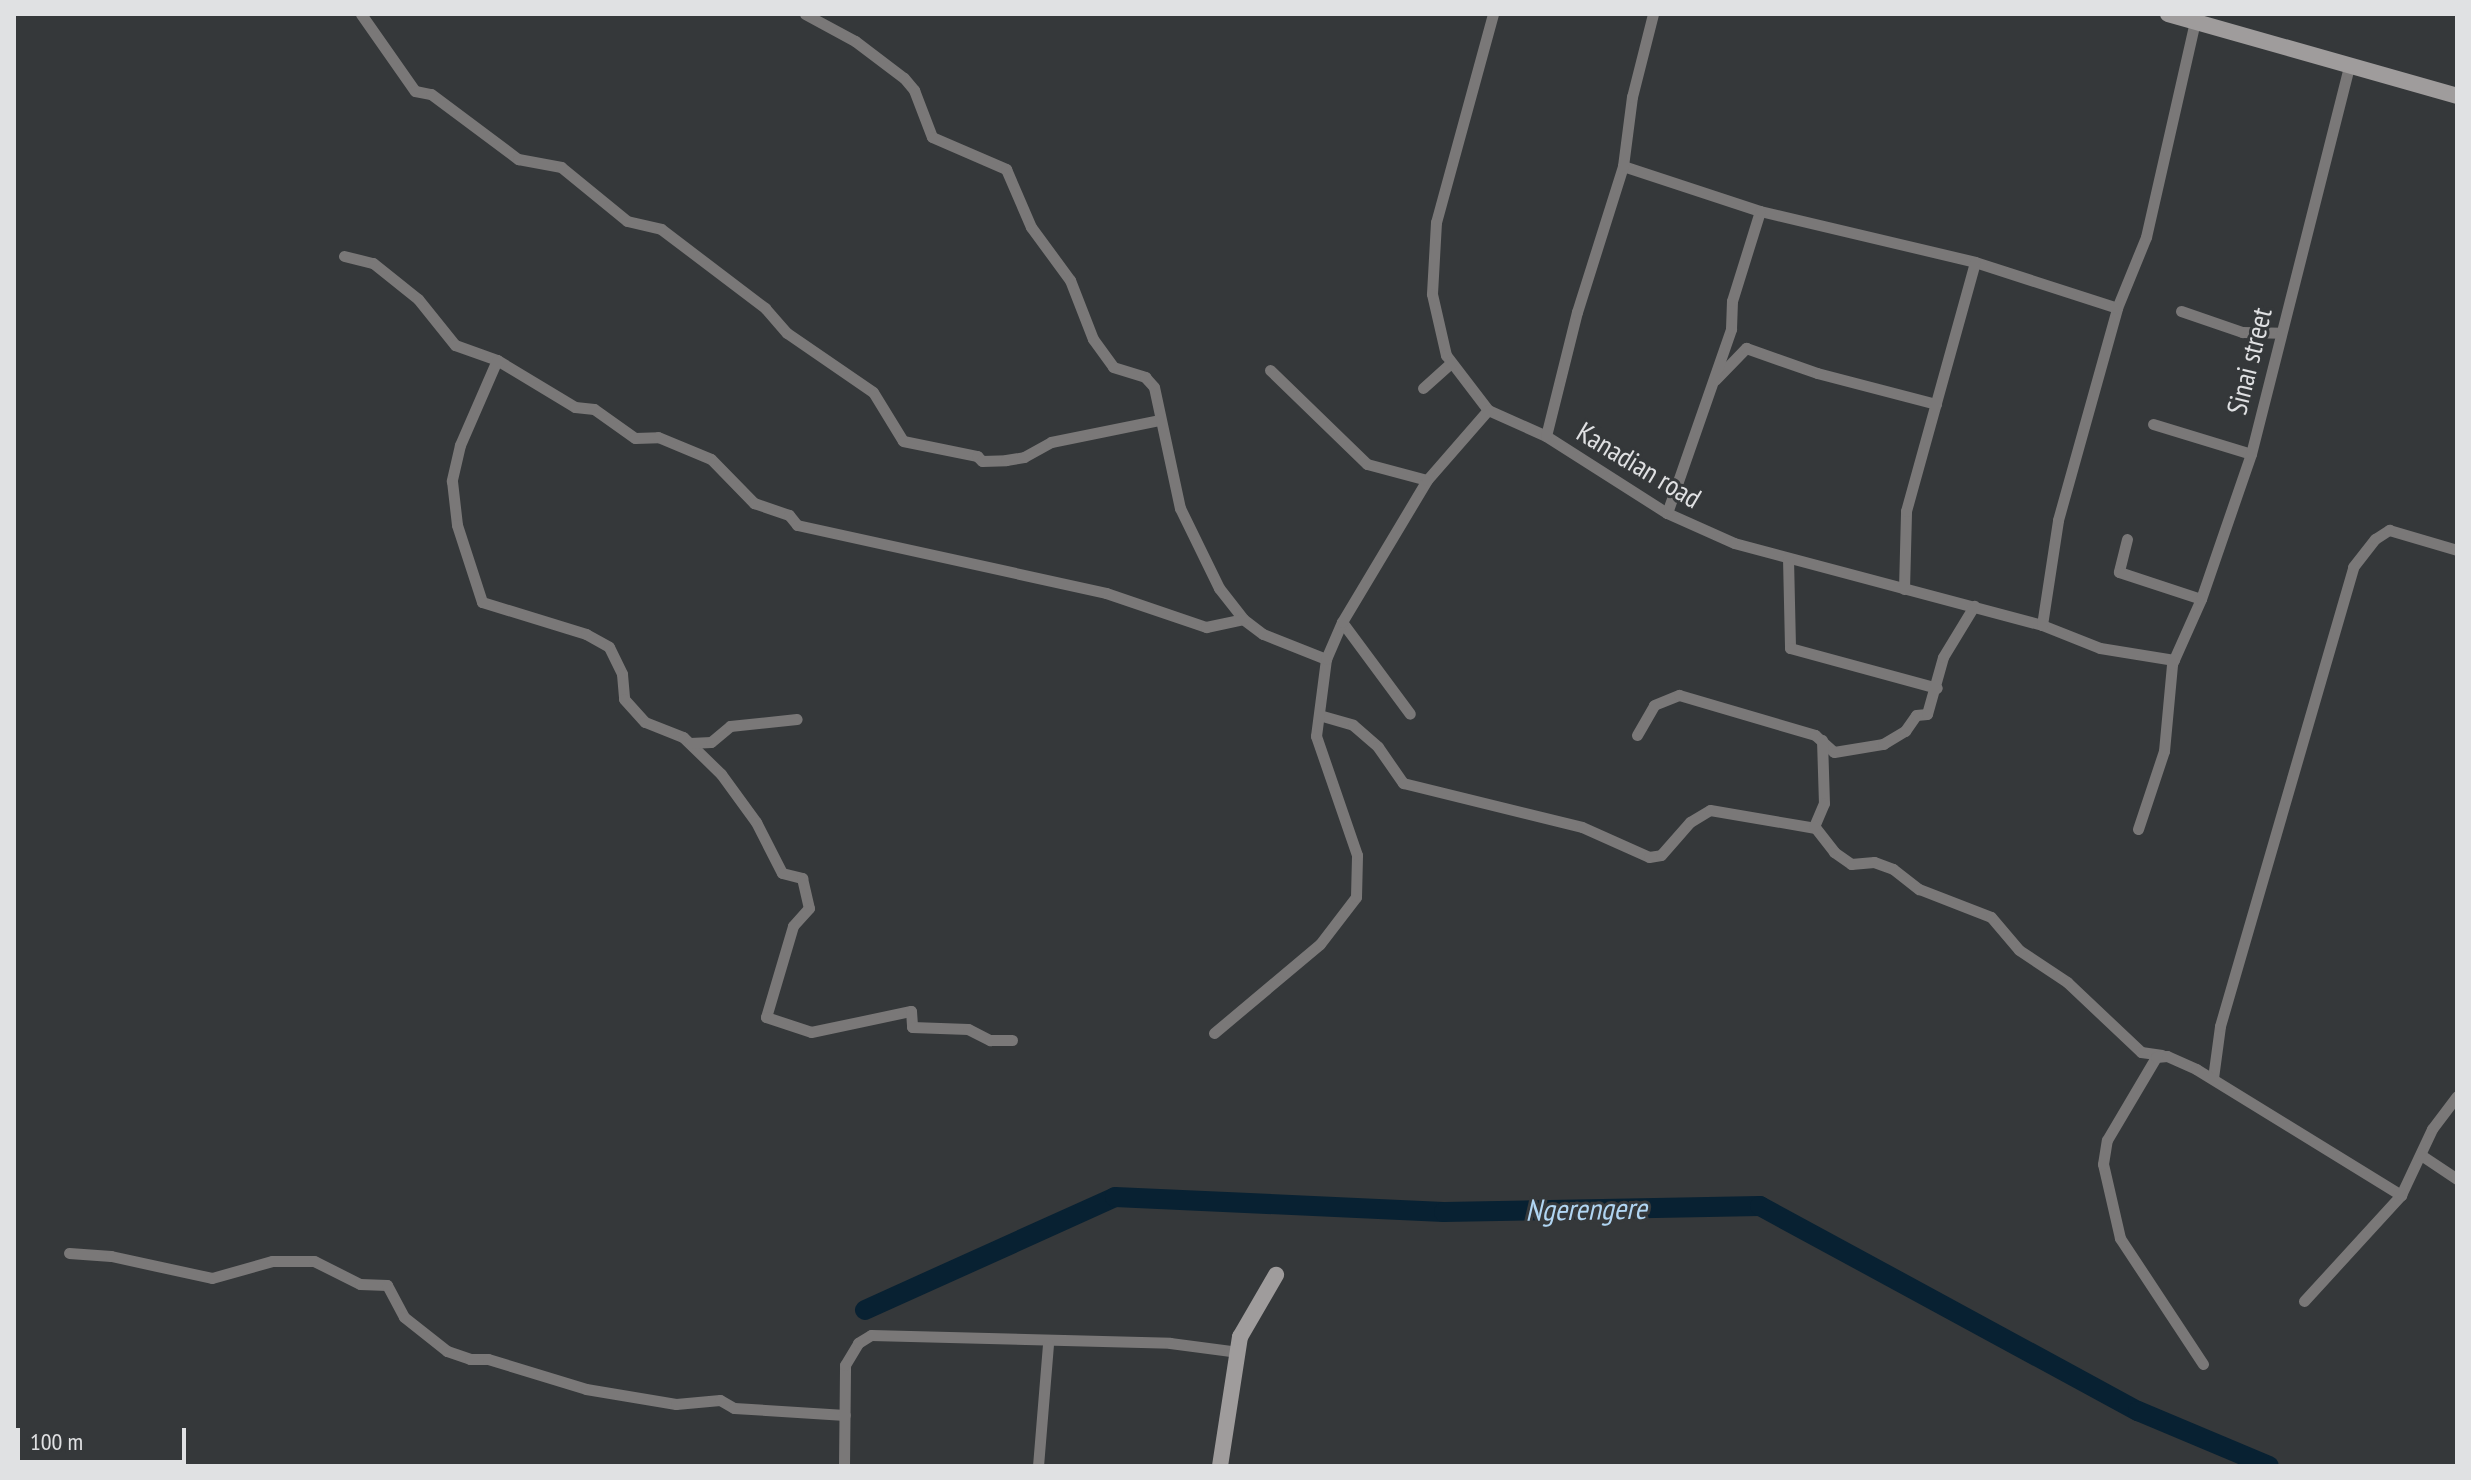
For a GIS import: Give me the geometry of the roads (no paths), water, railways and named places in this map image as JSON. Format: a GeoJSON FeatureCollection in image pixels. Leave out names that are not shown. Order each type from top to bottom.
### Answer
{"type":"FeatureCollection","features":[{"type":"Feature","properties":{"kind":"street"},"geometry":{"type":"LineString","coordinates":[[361,14],[415,91],[431,94],[518,159],[561,167],[627,221],[661,229],[765,308],[787,333],[873,392],[903,441],[994,461],[1024,457],[1051,442],[1159,420]]}},
{"type":"Feature","properties":{"kind":"street"},"geometry":{"type":"LineString","coordinates":[[805,14],[855,41],[904,78],[914,90],[932,137],[1006,169],[1031,227],[1070,280],[1093,339],[1113,367],[1145,377],[1158,398],[1159,420],[1180,508],[1219,588],[1243,619],[1263,634],[1326,659]]}},
{"type":"Feature","properties":{"kind":"street","name":"Kanadian road"},"geometry":{"type":"LineString","coordinates":[[1493,14],[1436,222],[1432,294],[1451,363],[1488,410],[1546,436],[1667,513],[1734,543],[2042,625],[2100,648],[2174,660]]}},
{"type":"Feature","properties":{"kind":"street"},"geometry":{"type":"LineString","coordinates":[[1546,436],[1577,312],[1623,166],[1632,97],[1653,14]]}},
{"type":"Feature","properties":{"kind":"street"},"geometry":{"type":"LineString","coordinates":[[2168,14],[2457,96]]}},
{"type":"Feature","properties":{"kind":"street"},"geometry":{"type":"LineString","coordinates":[[2042,625],[2058,520],[2117,308],[2146,237],[2195,22]]}},
{"type":"Feature","properties":{"kind":"street","name":"Sinai street"},"geometry":{"type":"LineString","coordinates":[[2138,829],[2164,751],[2174,660],[2201,599],[2251,454],[2349,67]]}},
{"type":"Feature","properties":{"kind":"street"},"geometry":{"type":"LineString","coordinates":[[1623,166],[1760,211],[1975,262],[2117,308]]}},
{"type":"Feature","properties":{"kind":"street"},"geometry":{"type":"LineString","coordinates":[[1667,513],[1731,329],[1732,301],[1760,211]]}},
{"type":"Feature","properties":{"kind":"street"},"geometry":{"type":"LineString","coordinates":[[344,256],[373,263],[418,299],[455,345],[497,360],[575,407],[594,409],[635,438],[658,437],[711,459],[754,503],[789,515],[797,525],[1106,593],[1206,627],[1243,619]]}},
{"type":"Feature","properties":{"kind":"street"},"geometry":{"type":"LineString","coordinates":[[1904,589],[1906,511],[1975,262]]}},
{"type":"Feature","properties":{"kind":"street"},"geometry":{"type":"LineString","coordinates":[[2181,311],[2242,332],[2281,333]]}},
{"type":"Feature","properties":{"kind":"street"},"geometry":{"type":"LineString","coordinates":[[1731,329],[1746,348],[1817,373],[1936,404]]}},
{"type":"Feature","properties":{"kind":"street"},"geometry":{"type":"LineString","coordinates":[[1711,383],[1746,348]]}},
{"type":"Feature","properties":{"kind":"street"},"geometry":{"type":"LineString","coordinates":[[497,360],[460,445],[452,481],[457,525],[477,574],[482,602],[586,634],[609,647],[622,674],[624,699],[645,722],[690,743],[727,780],[782,873],[802,878],[809,908],[793,926],[767,1019],[811,1032],[911,1011],[912,1027],[968,1029],[990,1040],[1012,1040]]}},
{"type":"Feature","properties":{"kind":"street"},"geometry":{"type":"LineString","coordinates":[[1423,388],[1451,363]]}},
{"type":"Feature","properties":{"kind":"street"},"geometry":{"type":"LineString","coordinates":[[1270,370],[1367,464],[1427,480]]}},
{"type":"Feature","properties":{"kind":"street"},"geometry":{"type":"LineString","coordinates":[[1214,1033],[1320,944],[1359,891],[1354,844],[1319,756],[1319,715],[1326,659],[1342,622],[1427,480],[1488,410]]}},
{"type":"Feature","properties":{"kind":"street"},"geometry":{"type":"LineString","coordinates":[[2153,424],[2251,454]]}},
{"type":"Feature","properties":{"kind":"street"},"geometry":{"type":"LineString","coordinates":[[2213,1078],[2220,1026],[2353,567],[2375,539],[2389,530],[2457,550]]}},
{"type":"Feature","properties":{"kind":"street"},"geometry":{"type":"LineString","coordinates":[[2127,539],[2119,572],[2201,599]]}},
{"type":"Feature","properties":{"kind":"street"},"geometry":{"type":"LineString","coordinates":[[1788,558],[1790,648],[1937,688]]}},
{"type":"Feature","properties":{"kind":"street"},"geometry":{"type":"LineString","coordinates":[[1637,735],[1654,705],[1671,695],[1718,705],[1822,740],[1840,753],[1883,744],[1905,731],[1916,715],[1927,714],[1937,688],[1943,657],[1974,606]]}},
{"type":"Feature","properties":{"kind":"street"},"geometry":{"type":"LineString","coordinates":[[1342,622],[1410,714]]}},
{"type":"Feature","properties":{"kind":"street"},"geometry":{"type":"LineString","coordinates":[[1319,715],[1353,725],[1378,747],[1393,776],[1403,783],[1592,830],[1649,857],[1661,855],[1690,822],[1710,810],[1736,811],[1815,828],[1851,864],[1874,862],[1893,869],[1919,889],[1991,917],[2019,950],[2067,982],[2141,1052],[2162,1055],[2213,1078],[2401,1195]]}},
{"type":"Feature","properties":{"kind":"street"},"geometry":{"type":"LineString","coordinates":[[690,743],[711,742],[730,726],[797,719]]}},
{"type":"Feature","properties":{"kind":"street"},"geometry":{"type":"LineString","coordinates":[[1815,828],[1824,803],[1822,740]]}},
{"type":"Feature","properties":{"kind":"street"},"geometry":{"type":"LineString","coordinates":[[2162,1055],[2107,1140],[2103,1164],[2120,1238],[2203,1364]]}},
{"type":"Feature","properties":{"kind":"street"},"geometry":{"type":"LineString","coordinates":[[2304,1301],[2401,1195],[2443,1110],[2457,1096]]}},
{"type":"Feature","properties":{"kind":"street"},"geometry":{"type":"LineString","coordinates":[[2421,1155],[2457,1179]]}},
{"type":"Feature","properties":{"kind":"street"},"geometry":{"type":"LineString","coordinates":[[69,1253],[94,1253],[212,1278],[272,1261],[314,1261],[360,1284],[387,1285],[404,1317],[447,1351],[470,1359],[488,1359],[586,1389],[676,1404],[720,1400],[734,1408],[845,1415]]}},
{"type":"Feature","properties":{"kind":"street"},"geometry":{"type":"LineString","coordinates":[[1220,1466],[1229,1381],[1247,1317],[1276,1275]]}},
{"type":"Feature","properties":{"kind":"street"},"geometry":{"type":"LineString","coordinates":[[844,1466],[845,1365],[858,1343],[871,1335],[1048,1344],[1157,1343],[1238,1352]]}},
{"type":"Feature","properties":{"kind":"street"},"geometry":{"type":"LineString","coordinates":[[1038,1466],[1048,1344]]}},
{"type":"Feature","properties":{"kind":"waterway","name":"Ngerengere"},"geometry":{"type":"LineString","coordinates":[[865,1310],[1115,1197],[1444,1212],[1760,1206],[2138,1411],[2269,1466]]}}]}
